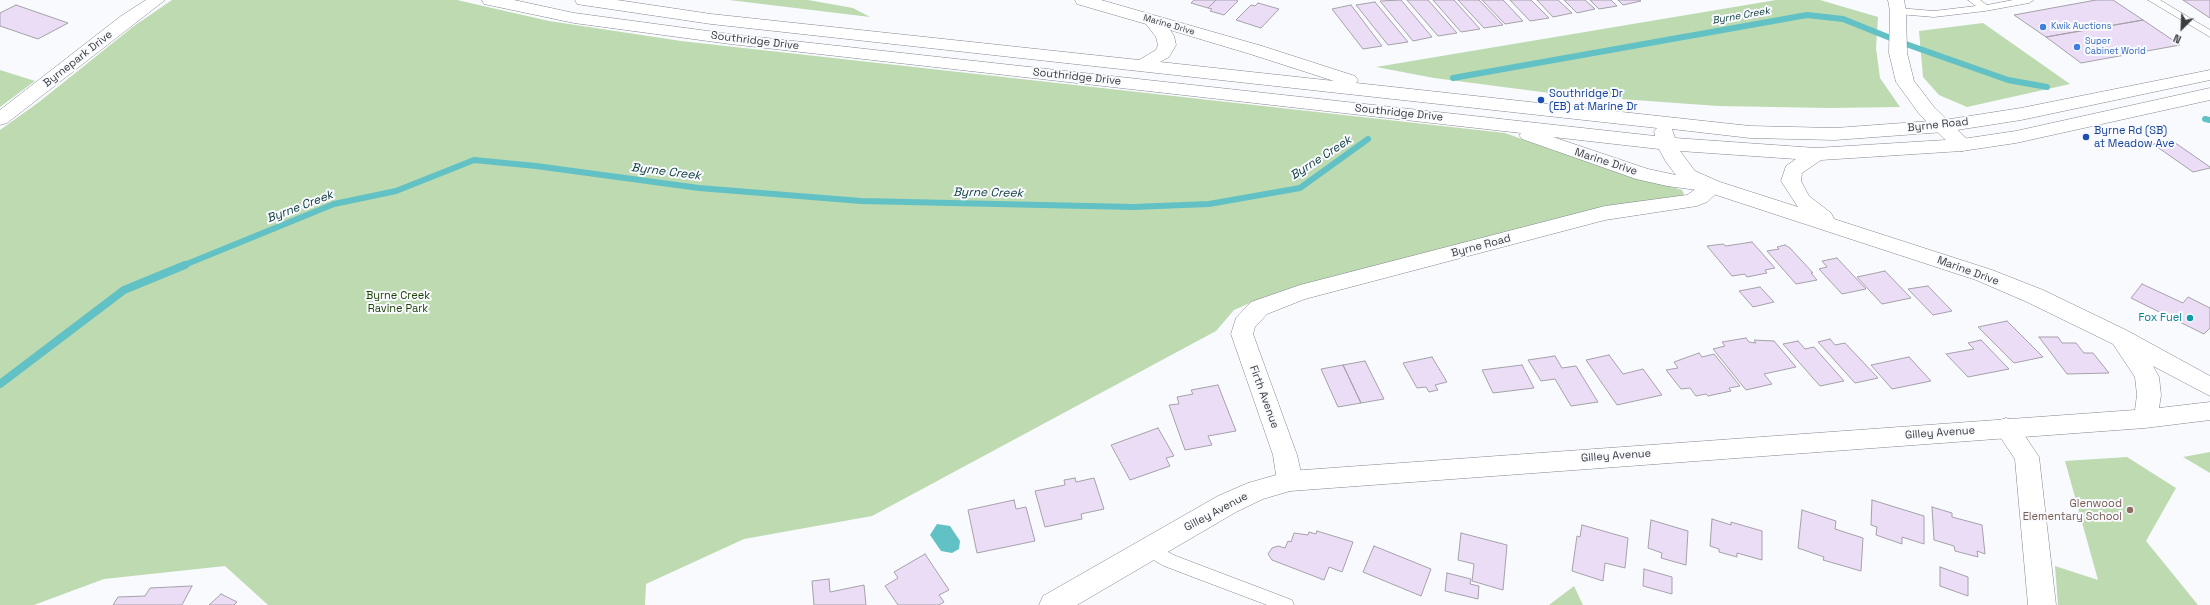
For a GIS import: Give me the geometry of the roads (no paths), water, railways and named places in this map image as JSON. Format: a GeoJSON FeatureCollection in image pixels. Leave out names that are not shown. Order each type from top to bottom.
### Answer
{"type":"FeatureCollection","features":[{"type":"Feature","properties":{"kind":"main road","name":"Byrnepark Drive"},"geometry":{"type":"LineString","coordinates":[[0,119],[127,20],[157,0]]}},
{"type":"Feature","properties":{"kind":"main road","name":"Southridge Drive"},"geometry":{"type":"LineString","coordinates":[[490,0],[574,18],[730,39],[1666,142]]}},
{"type":"Feature","properties":{"kind":"main road","name":"Southridge Drive"},"geometry":{"type":"LineString","coordinates":[[583,0],[711,19],[1662,124]]}},
{"type":"Feature","properties":{"kind":"main road","name":"Marine Drive"},"geometry":{"type":"LineString","coordinates":[[1083,0],[1342,76],[1378,92]]}},
{"type":"Feature","properties":{"kind":"main road"},"geometry":{"type":"LineString","coordinates":[[1897,12],[1898,53],[1905,82],[1926,111],[1944,126],[1962,145]]}},
{"type":"Feature","properties":{"kind":"main road"},"geometry":{"type":"LineString","coordinates":[[1142,66],[1163,53],[1167,45],[1165,36],[1153,21]]}},
{"type":"Feature","properties":{"kind":"main road","name":"Byrne Road"},"geometry":{"type":"LineString","coordinates":[[1662,124],[1750,132],[1835,134],[1944,126],[2021,114],[2210,75]]}},
{"type":"Feature","properties":{"kind":"main road","name":"Byrne Road"},"geometry":{"type":"LineString","coordinates":[[1666,142],[1720,148],[1816,154],[1962,145],[2016,137],[2210,94]]}},
{"type":"Feature","properties":{"kind":"main road","name":"Marine Drive"},"geometry":{"type":"LineString","coordinates":[[1502,124],[1559,146],[1644,174],[1667,180],[1713,187]]}},
{"type":"Feature","properties":{"kind":"main road","name":"Marine Drive"},"geometry":{"type":"LineString","coordinates":[[1662,124],[1666,142],[1676,162],[1688,176],[1713,187],[1831,224],[1984,275],[2034,296],[2118,336],[2210,387]]}},
{"type":"Feature","properties":{"kind":"main road"},"geometry":{"type":"LineString","coordinates":[[1816,154],[1793,170],[1791,181],[1802,200],[1831,224]]}},
{"type":"Feature","properties":{"kind":"main road","name":"Byrne Road"},"geometry":{"type":"LineString","coordinates":[[1251,314],[1259,308],[1300,293],[1605,213],[1690,201],[1700,197],[1713,187]]}},
{"type":"Feature","properties":{"kind":"main road","name":"Firth Avenue"},"geometry":{"type":"LineString","coordinates":[[1251,314],[1244,324],[1242,334],[1285,455],[1290,481]]}},
{"type":"Feature","properties":{"kind":"main road"},"geometry":{"type":"LineString","coordinates":[[2118,336],[2140,364],[2147,377],[2149,396],[2145,419]]}},
{"type":"Feature","properties":{"kind":"main road","name":"Gilley Avenue"},"geometry":{"type":"LineString","coordinates":[[1053,605],[1227,504],[1257,490],[1290,481],[1311,478],[2145,419],[2210,411]]}},
{"type":"Feature","properties":{"kind":"main road"},"geometry":{"type":"LineString","coordinates":[[2006,428],[2027,457],[2042,605]]}},
{"type":"Feature","properties":{"kind":"lane"},"geometry":{"type":"LineString","coordinates":[[1973,0],[1985,8]]}},
{"type":"Feature","properties":{"kind":"lane"},"geometry":{"type":"LineString","coordinates":[[1897,12],[1934,14],[1985,8],[2029,0]]}},
{"type":"Feature","properties":{"kind":"lane"},"geometry":{"type":"LineString","coordinates":[[2153,0],[2210,34]]}},
{"type":"Feature","properties":{"kind":"lane"},"geometry":{"type":"LineString","coordinates":[[1148,549],[1170,561],[1286,605]]}},
{"type":"Feature","properties":{"kind":"water"},"geometry":{"type":"Polygon","coordinates":[[[937,524],[950,526],[960,541],[959,549],[952,553],[941,551],[930,535],[937,524]]]}},
{"type":"Feature","properties":{"kind":"waterway","name":"Byrne Creek"},"geometry":{"type":"LineString","coordinates":[[1453,78],[1807,15],[1843,19],[1903,43],[2008,80],[2047,87]]}},
{"type":"Feature","properties":{"kind":"waterway","name":"Byrne Creek"},"geometry":{"type":"LineString","coordinates":[[2205,119],[2210,120]]}},
{"type":"Feature","properties":{"kind":"waterway","name":"Byrne Creek"},"geometry":{"type":"LineString","coordinates":[[182,266],[334,204],[396,191],[474,160],[536,166],[699,188],[861,201],[1133,207],[1209,204],[1300,188],[1368,139]]}},
{"type":"Feature","properties":{"kind":"waterway","name":"Byrne Creek"},"geometry":{"type":"LineString","coordinates":[[0,384],[124,290],[185,265]]}},
{"type":"Feature","properties":{"kind":"place","name":"Kwik Auctions"},"geometry":{"type":"Point","coordinates":[2043,27]}},
{"type":"Feature","properties":{"kind":"place","name":"Super Cabinet World"},"geometry":{"type":"Point","coordinates":[2077,47]}},
{"type":"Feature","properties":{"kind":"place","name":"Southridge Dr (EB) at Marine Dr"},"geometry":{"type":"Point","coordinates":[1541,100]}},
{"type":"Feature","properties":{"kind":"place","name":"Byrne Rd (SB) at Meadow Ave"},"geometry":{"type":"Point","coordinates":[2086,137]}},
{"type":"Feature","properties":{"kind":"place","name":"Fox Fuel"},"geometry":{"type":"Point","coordinates":[2190,318]}},
{"type":"Feature","properties":{"kind":"place","name":"Glenwood Elementary School"},"geometry":{"type":"Point","coordinates":[2130,510]}},
{"type":"Feature","properties":{"kind":"park label","name":"Byrne Creek Ravine Park"},"geometry":{"type":"Point","coordinates":[398,302]}}]}
